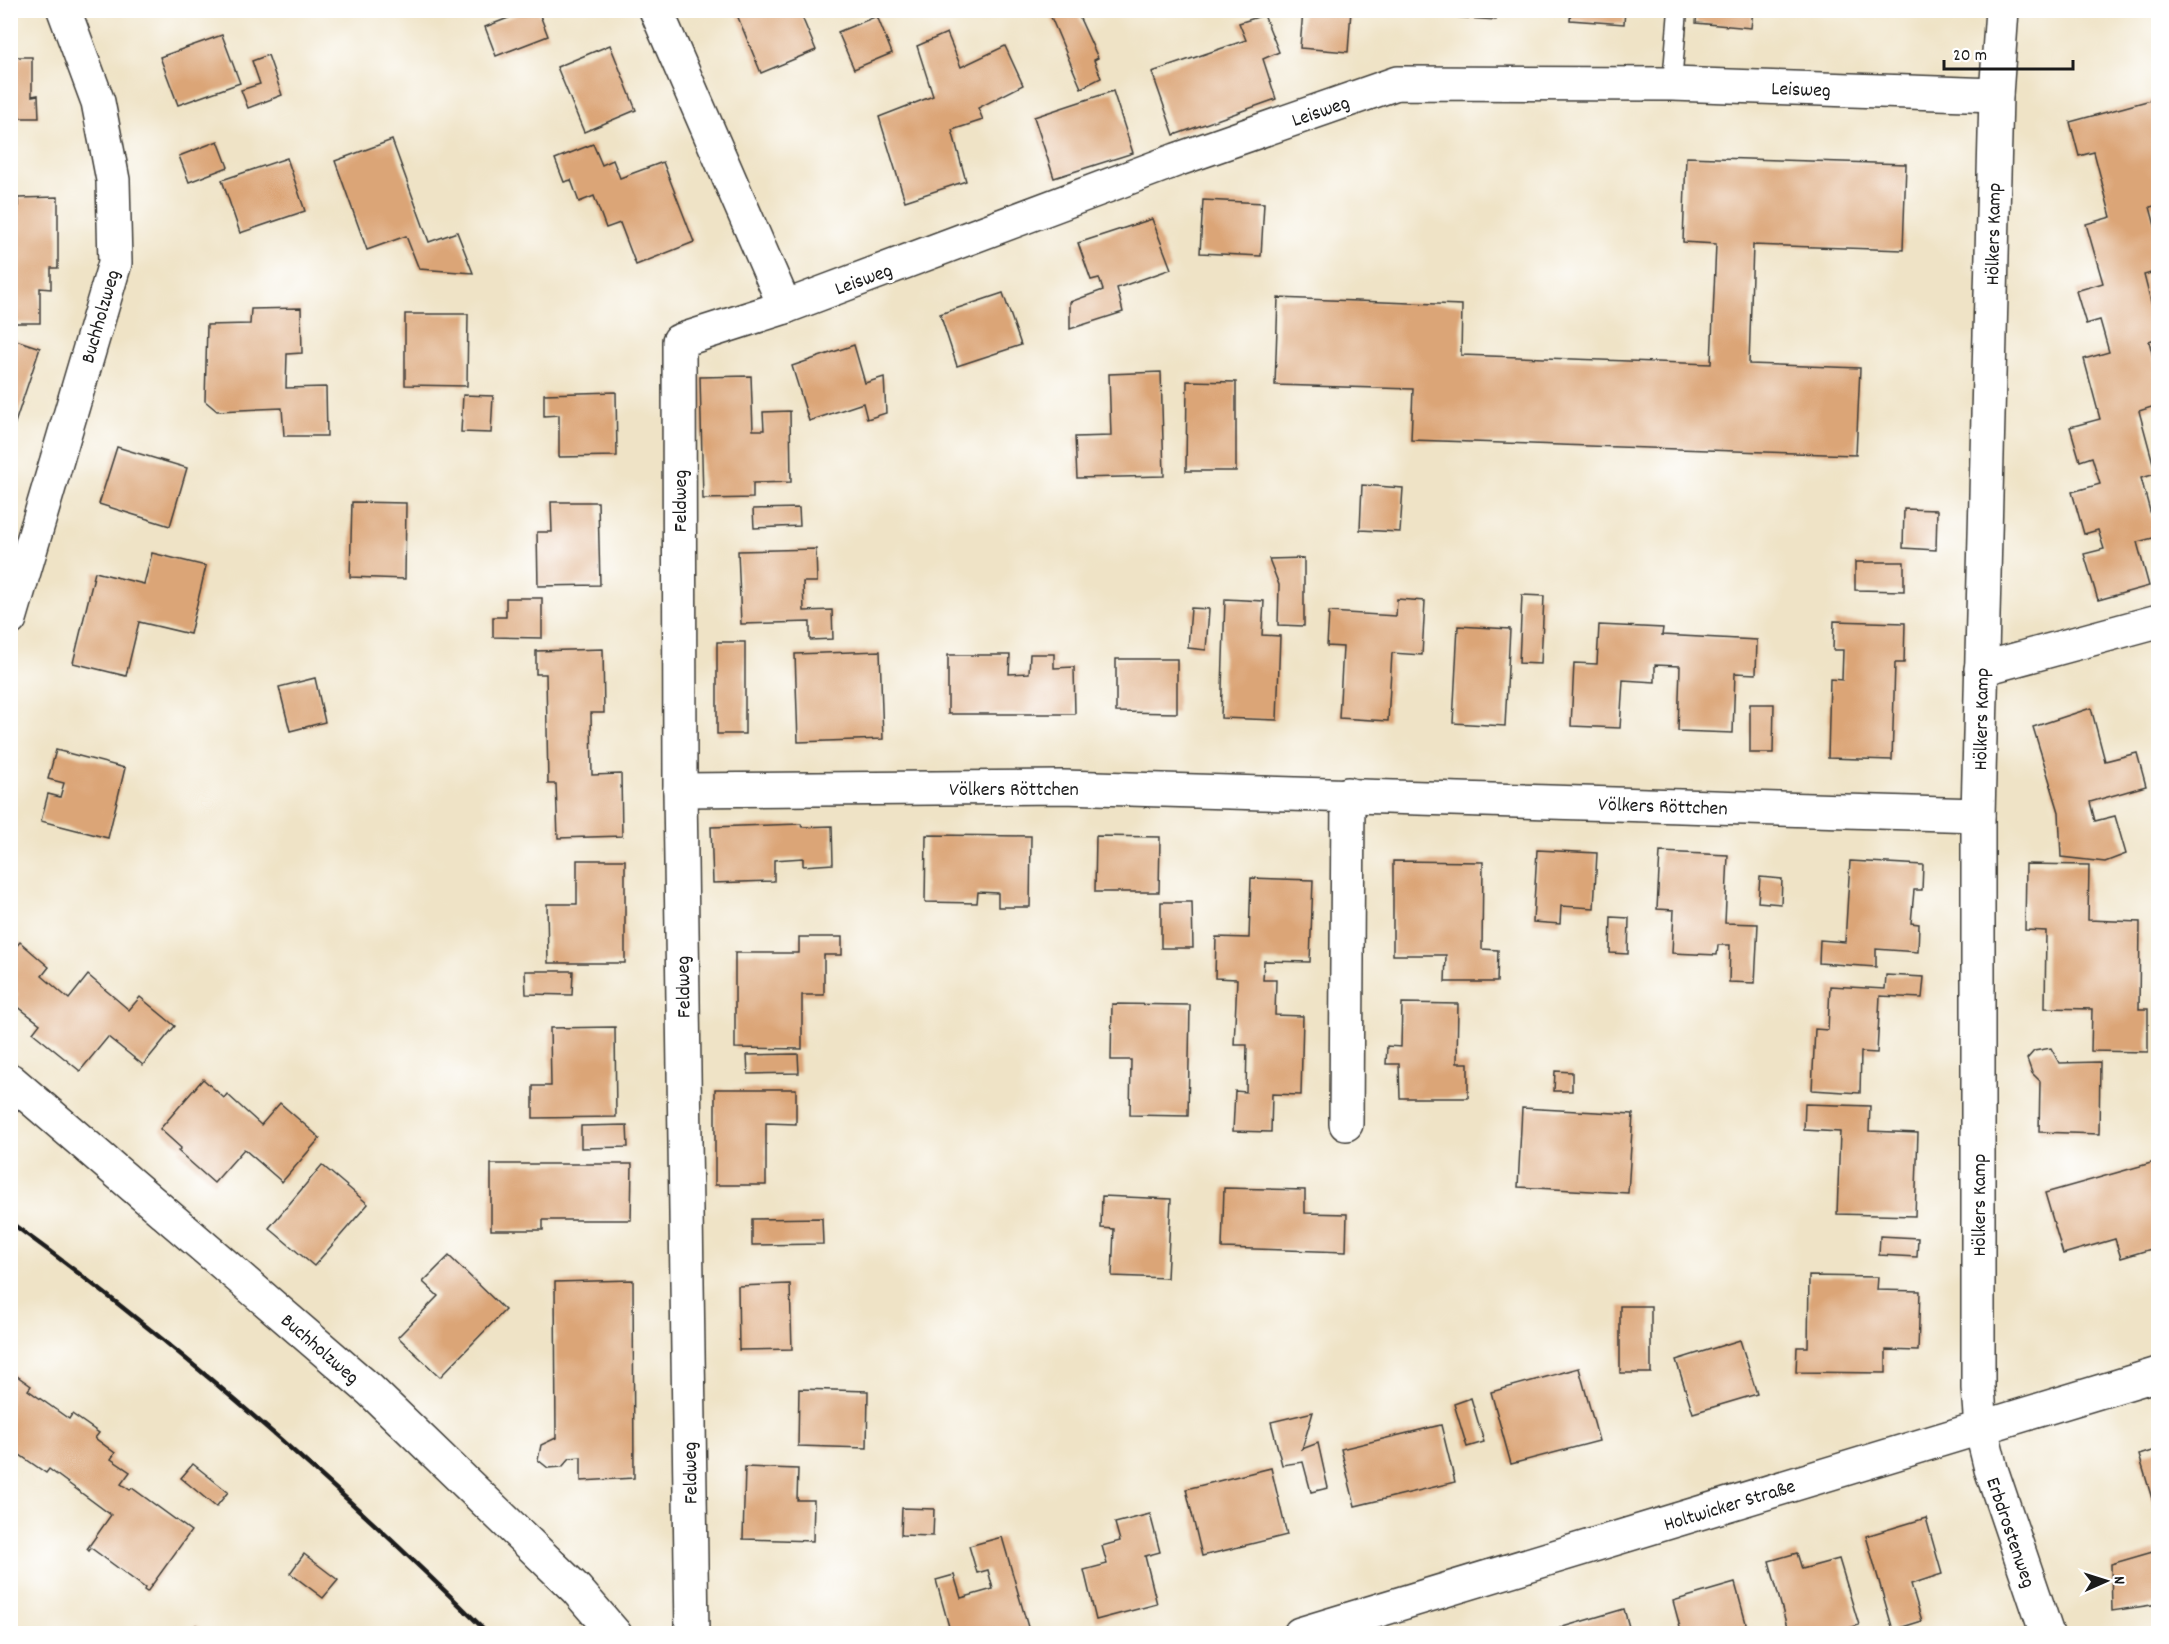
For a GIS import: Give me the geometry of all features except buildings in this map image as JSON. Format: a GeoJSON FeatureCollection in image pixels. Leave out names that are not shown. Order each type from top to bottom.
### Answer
{"type":"FeatureCollection","features":[{"type":"Feature","properties":{"kind":"street","name":"Buchholzweg"},"geometry":{"type":"LineString","coordinates":[[10,619],[115,263],[113,180],[98,102],[64,10]]}},
{"type":"Feature","properties":{"kind":"street"},"geometry":{"type":"LineString","coordinates":[[656,10],[785,307]]}},
{"type":"Feature","properties":{"kind":"street","name":"Hölkers Kamp"},"geometry":{"type":"LineString","coordinates":[[1981,1428],[1978,1388],[1978,815],[1996,95],[2002,10]]}},
{"type":"Feature","properties":{"kind":"street","name":"Leisweg"},"geometry":{"type":"LineString","coordinates":[[679,341],[785,307],[1176,160],[1397,83],[1672,84],[1996,95]]}},
{"type":"Feature","properties":{"kind":"street","name":"Feldweg"},"geometry":{"type":"LineString","coordinates":[[679,341],[680,790],[692,1634]]}},
{"type":"Feature","properties":{"kind":"street"},"geometry":{"type":"LineString","coordinates":[[1981,669],[2158,621]]}},
{"type":"Feature","properties":{"kind":"street","name":"Völkers Röttchen"},"geometry":{"type":"LineString","coordinates":[[680,790],[1063,787],[1978,815]]}},
{"type":"Feature","properties":{"kind":"street"},"geometry":{"type":"LineString","coordinates":[[1346,1124],[1348,794]]}},
{"type":"Feature","properties":{"kind":"street","name":"Buchholzweg"},"geometry":{"type":"LineString","coordinates":[[10,1080],[369,1390],[576,1589],[615,1634]]}},
{"type":"Feature","properties":{"kind":"street","name":"Holtwicker Straße"},"geometry":{"type":"LineString","coordinates":[[1300,1634],[2158,1374]]}},
{"type":"Feature","properties":{"kind":"street","name":"Erbdrostenweg"},"geometry":{"type":"LineString","coordinates":[[1981,1428],[1991,1469],[2047,1634]]}},
{"type":"Feature","properties":{"kind":"lane"},"geometry":{"type":"LineString","coordinates":[[1672,84],[1678,10]]}},
{"type":"Feature","properties":{"kind":"railway"},"geometry":{"type":"LineString","coordinates":[[10,1222],[136,1318],[257,1419],[317,1471],[489,1634]]}}]}
